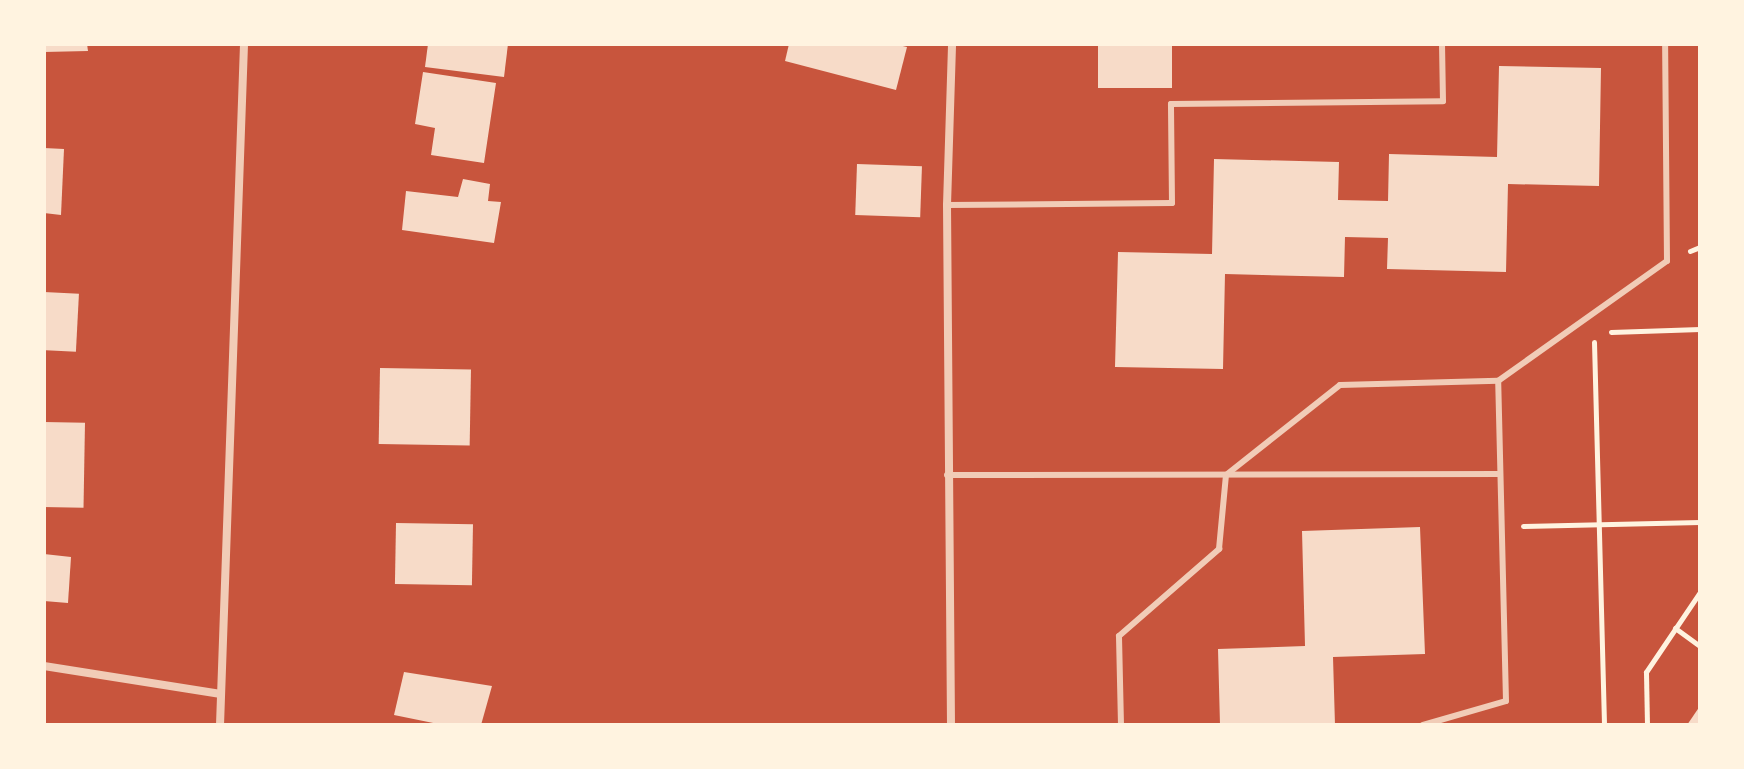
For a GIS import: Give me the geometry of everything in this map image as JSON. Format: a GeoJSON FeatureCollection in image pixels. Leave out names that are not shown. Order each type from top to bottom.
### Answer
{"type":"FeatureCollection","features":[{"type":"Feature","properties":{"kind":"street"},"geometry":{"type":"LineString","coordinates":[[220,725],[244,44]]}},
{"type":"Feature","properties":{"kind":"street"},"geometry":{"type":"LineString","coordinates":[[951,725],[947,205],[952,44]]}},
{"type":"Feature","properties":{"kind":"street"},"geometry":{"type":"LineString","coordinates":[[44,666],[221,694]]}},
{"type":"Feature","properties":{"kind":"lane"},"geometry":{"type":"LineString","coordinates":[[947,205],[1172,203],[1171,104],[1443,101],[1442,44]]}},
{"type":"Feature","properties":{"kind":"lane"},"geometry":{"type":"LineString","coordinates":[[1121,725],[1119,636],[1219,549],[1226,475],[1340,385],[1498,381],[1667,261],[1665,44]]}},
{"type":"Feature","properties":{"kind":"lane"},"geometry":{"type":"LineString","coordinates":[[1423,725],[1506,701],[1498,381]]}},
{"type":"Feature","properties":{"kind":"lane"},"geometry":{"type":"LineString","coordinates":[[947,475],[1500,474]]}},
{"type":"Feature","properties":{"kind":"path"},"geometry":{"type":"LineString","coordinates":[[1566,334],[1700,329]]}},
{"type":"Feature","properties":{"kind":"path"},"geometry":{"type":"LineString","coordinates":[[1594,333],[1604,725]]}},
{"type":"Feature","properties":{"kind":"path"},"geometry":{"type":"LineString","coordinates":[[1502,526],[1700,522]]}},
{"type":"Feature","properties":{"kind":"path"},"geometry":{"type":"LineString","coordinates":[[1647,725],[1646,672],[1700,592]]}},
{"type":"Feature","properties":{"kind":"path"},"geometry":{"type":"LineString","coordinates":[[1675,628],[1700,646]]}},
{"type":"Feature","properties":{"kind":"building"},"geometry":{"type":"Polygon","coordinates":[[[44,44],[87,44],[88,51],[44,52],[44,44]]]}},
{"type":"Feature","properties":{"kind":"building"},"geometry":{"type":"Polygon","coordinates":[[[428,44],[508,44],[504,77],[425,67],[428,44]]]}},
{"type":"Feature","properties":{"kind":"building"},"geometry":{"type":"Polygon","coordinates":[[[789,44],[894,44],[907,47],[896,90],[785,61],[789,44]]]}},
{"type":"Feature","properties":{"kind":"building"},"geometry":{"type":"Polygon","coordinates":[[[1098,44],[1172,44],[1172,88],[1098,88],[1098,44]]]}},
{"type":"Feature","properties":{"kind":"building"},"geometry":{"type":"Polygon","coordinates":[[[1499,66],[1601,68],[1599,186],[1508,184],[1506,272],[1387,269],[1388,238],[1345,237],[1344,277],[1225,274],[1223,369],[1115,367],[1118,252],[1212,254],[1214,159],[1339,162],[1338,200],[1388,201],[1389,154],[1497,157],[1499,66]]]}},
{"type":"Feature","properties":{"kind":"building"},"geometry":{"type":"Polygon","coordinates":[[[423,72],[496,83],[484,163],[431,155],[435,128],[415,124],[423,72]]]}},
{"type":"Feature","properties":{"kind":"building"},"geometry":{"type":"Polygon","coordinates":[[[44,148],[64,149],[61,215],[44,213],[44,148]]]}},
{"type":"Feature","properties":{"kind":"building"},"geometry":{"type":"Polygon","coordinates":[[[857,164],[922,166],[920,217],[855,215],[857,164]]]}},
{"type":"Feature","properties":{"kind":"building"},"geometry":{"type":"Polygon","coordinates":[[[463,179],[490,184],[488,201],[501,202],[494,243],[402,230],[406,191],[458,197],[463,179]]]}},
{"type":"Feature","properties":{"kind":"building"},"geometry":{"type":"Polygon","coordinates":[[[44,292],[79,294],[76,352],[44,350],[44,292]]]}},
{"type":"Feature","properties":{"kind":"building"},"geometry":{"type":"Polygon","coordinates":[[[380,368],[471,370],[470,446],[379,444],[380,368]]]}},
{"type":"Feature","properties":{"kind":"building"},"geometry":{"type":"Polygon","coordinates":[[[44,422],[85,423],[84,508],[44,507],[44,422]]]}},
{"type":"Feature","properties":{"kind":"building"},"geometry":{"type":"Polygon","coordinates":[[[396,523],[473,524],[472,585],[395,584],[396,523]]]}},
{"type":"Feature","properties":{"kind":"building"},"geometry":{"type":"Polygon","coordinates":[[[1420,527],[1425,654],[1333,657],[1335,725],[1220,725],[1218,649],[1305,646],[1302,531],[1420,527]]]}},
{"type":"Feature","properties":{"kind":"building"},"geometry":{"type":"Polygon","coordinates":[[[44,554],[71,557],[68,603],[44,601],[44,554]]]}},
{"type":"Feature","properties":{"kind":"building"},"geometry":{"type":"Polygon","coordinates":[[[404,672],[492,686],[481,725],[443,725],[394,715],[404,672]]]}},
{"type":"Feature","properties":{"kind":"building"},"geometry":{"type":"Polygon","coordinates":[[[1700,706],[1700,725],[1687,725],[1700,706]]]}}]}
